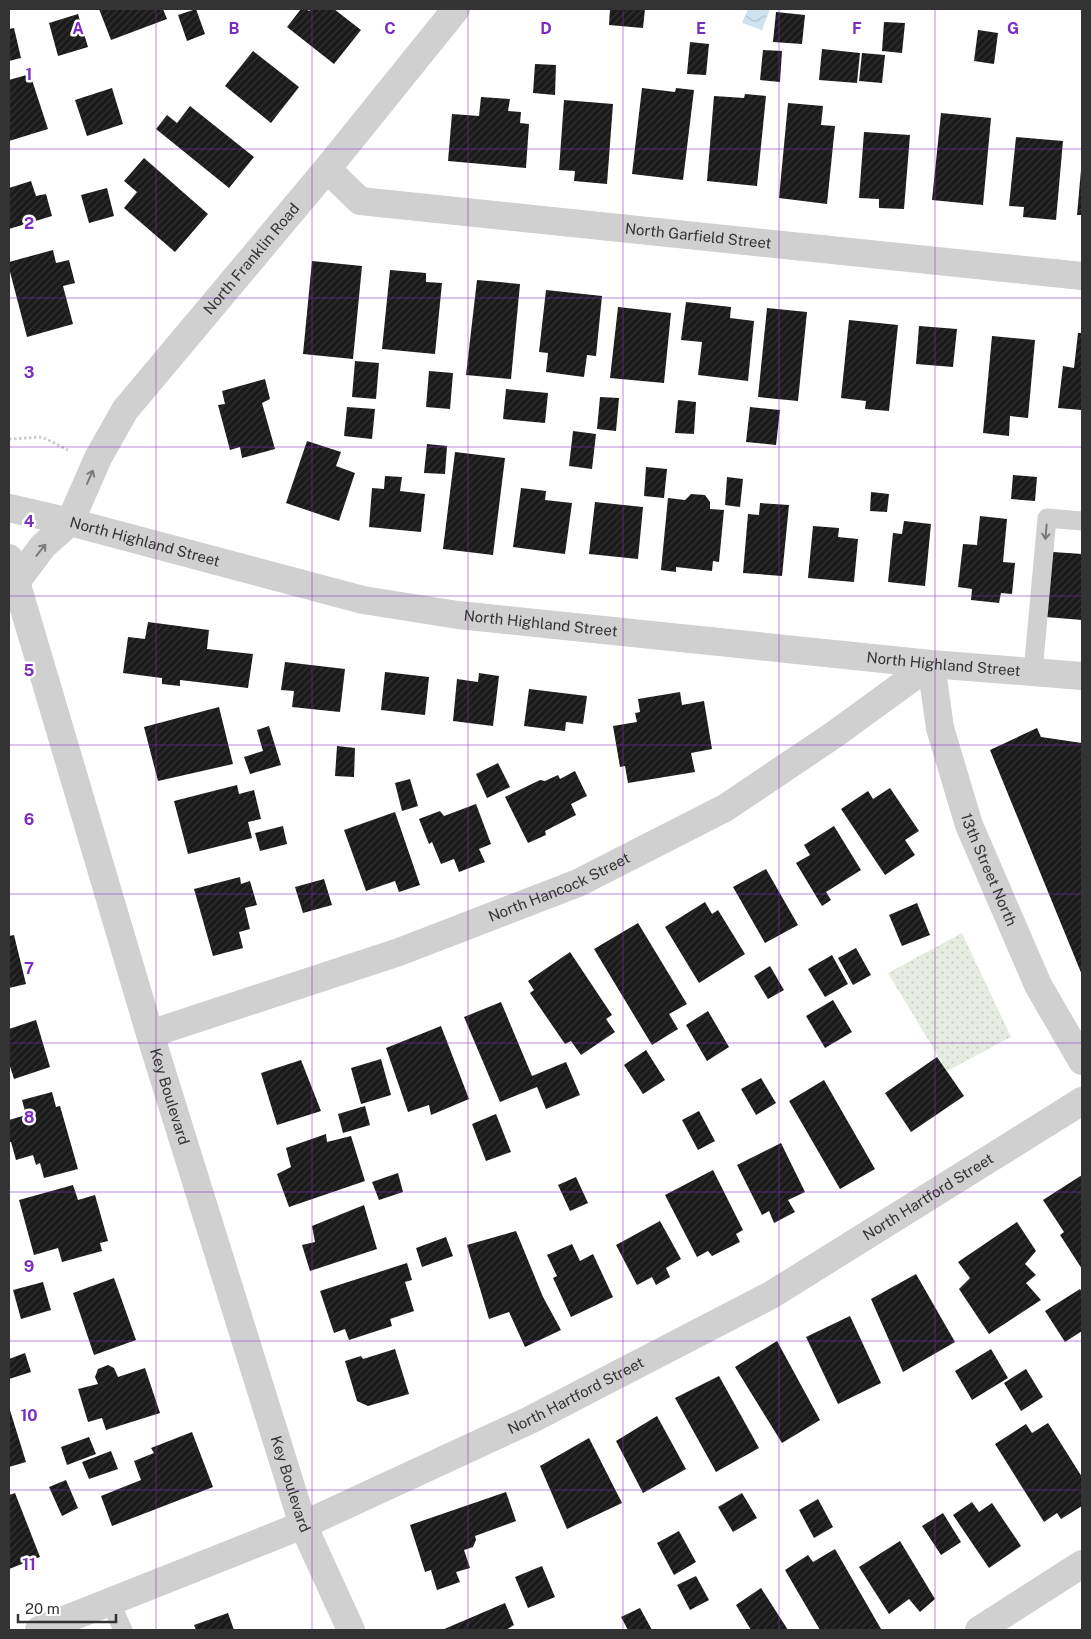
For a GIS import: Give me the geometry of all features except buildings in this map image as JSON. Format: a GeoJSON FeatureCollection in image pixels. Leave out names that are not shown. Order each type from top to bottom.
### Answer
{"type":"FeatureCollection","features":[{"type":"Feature","properties":{"kind":"street","name":"North Franklin Road"},"geometry":{"type":"LineString","coordinates":[[70,522],[98,458],[126,410],[327,169],[456,9]]}},
{"type":"Feature","properties":{"kind":"street","name":"North Garfield Street"},"geometry":{"type":"LineString","coordinates":[[327,169],[360,201],[1082,276]]}},
{"type":"Feature","properties":{"kind":"street","name":"North Highland Street"},"geometry":{"type":"LineString","coordinates":[[9,508],[70,522],[363,600],[458,615],[932,664],[1082,676]]}},
{"type":"Feature","properties":{"kind":"street"},"geometry":{"type":"LineString","coordinates":[[12,570],[70,522]]}},
{"type":"Feature","properties":{"kind":"street","name":"Key Boulevard"},"geometry":{"type":"LineString","coordinates":[[12,570],[150,1034],[303,1524],[351,1630]]}},
{"type":"Feature","properties":{"kind":"street","name":"North Hancock Street"},"geometry":{"type":"LineString","coordinates":[[150,1034],[400,952],[578,883],[725,808],[835,734],[932,664]]}},
{"type":"Feature","properties":{"kind":"street","name":"13th Street North"},"geometry":{"type":"LineString","coordinates":[[932,664],[940,728],[970,825],[1038,985],[1082,1061]]}},
{"type":"Feature","properties":{"kind":"street","name":"North Hartford Street"},"geometry":{"type":"LineString","coordinates":[[39,1630],[303,1524],[530,1420],[771,1295],[1082,1101]]}},
{"type":"Feature","properties":{"kind":"street"},"geometry":{"type":"LineString","coordinates":[[979,1630],[1082,1564]]}},
{"type":"Feature","properties":{"kind":"lane"},"geometry":{"type":"LineString","coordinates":[[1033,672],[1047,518],[1082,521]]}},
{"type":"Feature","properties":{"kind":"lane"},"geometry":{"type":"LineString","coordinates":[[110,1602],[122,1630]]}},
{"type":"Feature","properties":{"kind":"path"},"geometry":{"type":"LineString","coordinates":[[9,440],[42,437],[73,452]]}},
{"type":"Feature","properties":{"kind":"shaded area"},"geometry":{"type":"Polygon","coordinates":[[[962,933],[1011,1037],[947,1071],[888,973],[962,933]]]}},
{"type":"Feature","properties":{"kind":"water"},"geometry":{"type":"Polygon","coordinates":[[[748,9],[770,9],[762,30],[742,23],[748,9]]]}}]}
